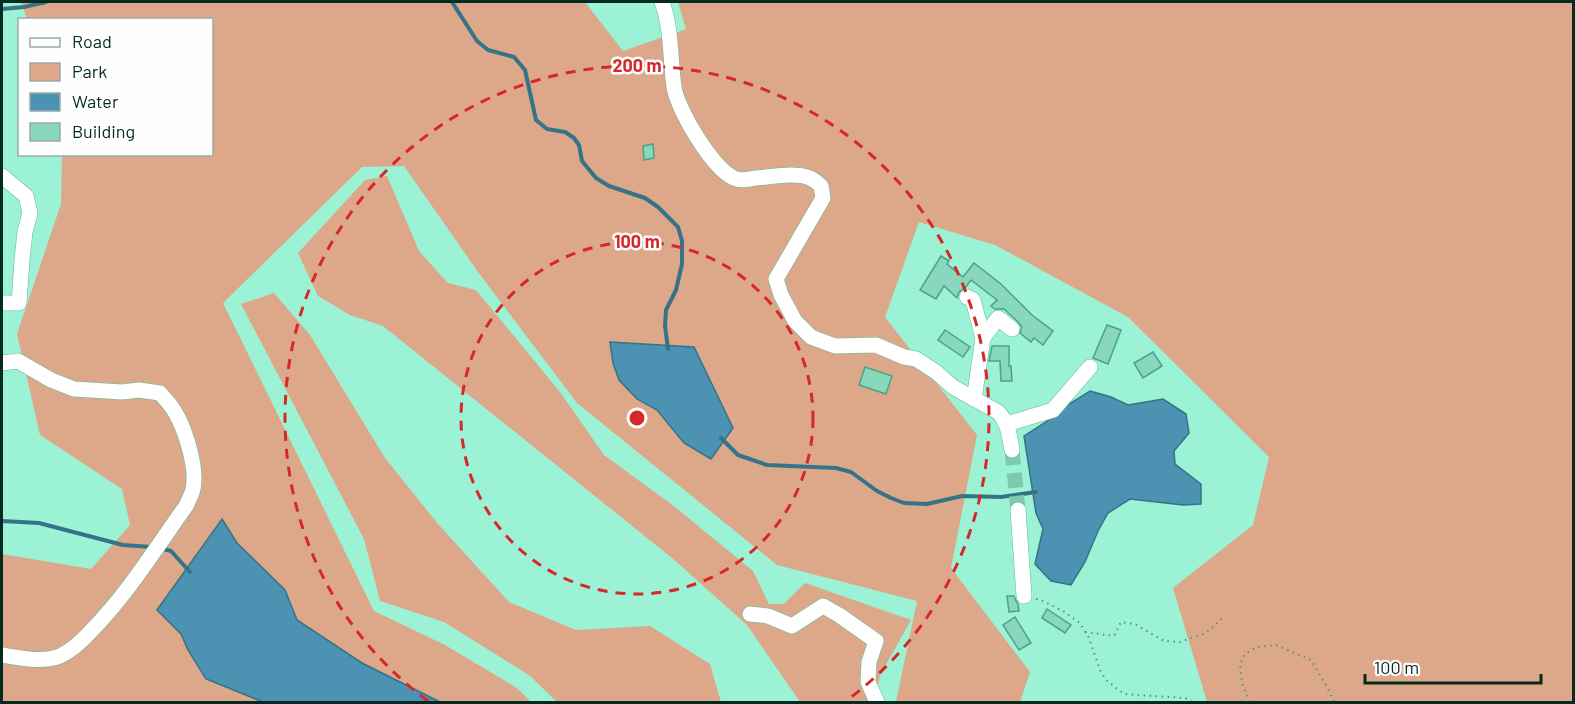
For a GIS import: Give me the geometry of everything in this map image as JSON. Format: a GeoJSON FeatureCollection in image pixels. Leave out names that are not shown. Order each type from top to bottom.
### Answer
{"type":"FeatureCollection","features":[{"type":"Feature","properties":{"kind":"street"},"geometry":{"type":"LineString","coordinates":[[662,2],[670,35],[674,90],[683,116],[709,155],[725,172],[737,180],[799,176],[812,179],[821,186],[824,198],[776,279],[781,295],[795,321],[811,337],[835,346],[876,345],[904,357],[916,359],[953,387],[998,412],[1007,424],[1012,450]]}},
{"type":"Feature","properties":{"kind":"street"},"geometry":{"type":"LineString","coordinates":[[2,176],[26,196],[30,213],[23,251],[19,303],[2,303]]}},
{"type":"Feature","properties":{"kind":"street"},"geometry":{"type":"LineString","coordinates":[[967,297],[974,300],[983,338],[974,399]]}},
{"type":"Feature","properties":{"kind":"street"},"geometry":{"type":"LineString","coordinates":[[983,338],[998,318],[1012,329]]}},
{"type":"Feature","properties":{"kind":"street"},"geometry":{"type":"LineString","coordinates":[[2,363],[18,361],[51,380],[74,389],[122,392],[139,390],[160,393],[174,411],[183,430],[191,454],[194,475],[193,491],[186,506],[104,619],[78,644],[60,656],[44,660],[2,655]]}},
{"type":"Feature","properties":{"kind":"street"},"geometry":{"type":"LineString","coordinates":[[1007,424],[1053,410],[1090,367]]}},
{"type":"Feature","properties":{"kind":"street"},"geometry":{"type":"LineString","coordinates":[[1018,510],[1024,596]]}},
{"type":"Feature","properties":{"kind":"street"},"geometry":{"type":"LineString","coordinates":[[750,614],[768,616],[792,626],[823,606],[839,615],[876,642],[869,662],[868,682],[877,702]]}},
{"type":"Feature","properties":{"kind":"path"},"geometry":{"type":"LineString","coordinates":[[1024,596],[1041,600],[1080,623],[1106,680],[1124,694],[1185,698],[1193,702]]}},
{"type":"Feature","properties":{"kind":"path"},"geometry":{"type":"LineString","coordinates":[[1086,632],[1114,636],[1121,622],[1135,624],[1164,640],[1180,642],[1206,633],[1225,616]]}},
{"type":"Feature","properties":{"kind":"path"},"geometry":{"type":"LineString","coordinates":[[1250,702],[1242,683],[1240,664],[1245,654],[1257,647],[1276,645],[1311,660],[1334,702]]}},
{"type":"Feature","properties":{"kind":"green space"},"geometry":{"type":"Polygon","coordinates":[[[21,2],[585,2],[623,51],[686,29],[678,2],[1573,2],[1573,702],[1207,702],[1173,588],[1253,525],[1269,457],[1128,317],[995,245],[919,222],[885,317],[977,435],[951,568],[1030,672],[1020,702],[896,702],[917,601],[777,565],[577,403],[478,272],[404,166],[362,167],[223,303],[374,611],[445,645],[517,688],[531,702],[2,702],[2,554],[91,569],[130,525],[122,489],[40,435],[17,334],[61,204],[62,156],[213,156],[213,18],[27,18],[21,2]]]}},
{"type":"Feature","properties":{"kind":"green space"},"geometry":{"type":"Polygon","coordinates":[[[387,176],[419,251],[448,283],[476,290],[560,392],[604,455],[675,507],[753,571],[769,604],[784,604],[805,583],[911,620],[880,675],[875,702],[800,702],[747,625],[672,558],[383,326],[350,315],[318,296],[298,253],[365,180],[387,176]]]}},
{"type":"Feature","properties":{"kind":"green space"},"geometry":{"type":"Polygon","coordinates":[[[274,293],[310,335],[385,458],[438,524],[509,602],[576,630],[650,626],[710,664],[721,702],[557,702],[529,675],[444,622],[380,601],[364,539],[241,304],[274,293]]]}},
{"type":"Feature","properties":{"kind":"water"},"geometry":{"type":"Polygon","coordinates":[[[610,342],[694,347],[733,428],[711,459],[684,443],[657,410],[637,399],[619,380],[613,363],[610,342]]]}},
{"type":"Feature","properties":{"kind":"water"},"geometry":{"type":"Polygon","coordinates":[[[1090,391],[1128,405],[1163,399],[1186,414],[1189,433],[1174,451],[1175,464],[1201,484],[1201,504],[1183,505],[1130,499],[1108,513],[1085,562],[1071,585],[1051,581],[1035,564],[1043,529],[1036,513],[1024,436],[1090,391]]]}},
{"type":"Feature","properties":{"kind":"water"},"geometry":{"type":"Polygon","coordinates":[[[222,519],[237,543],[285,590],[297,620],[362,663],[440,702],[263,702],[206,679],[181,634],[157,610],[222,519]]]}},
{"type":"Feature","properties":{"kind":"building"},"geometry":{"type":"Polygon","coordinates":[[[653,144],[654,158],[644,160],[643,146],[653,144]]]}},
{"type":"Feature","properties":{"kind":"building"},"geometry":{"type":"Polygon","coordinates":[[[941,256],[949,261],[947,264],[963,277],[974,263],[1001,284],[1032,315],[1053,331],[1043,345],[1034,338],[1031,342],[1020,333],[1022,327],[1018,322],[1004,309],[995,309],[991,306],[997,300],[971,280],[959,292],[957,298],[944,286],[936,299],[920,290],[941,256]]]}},
{"type":"Feature","properties":{"kind":"building"},"geometry":{"type":"Polygon","coordinates":[[[1107,325],[1121,330],[1108,364],[1093,358],[1107,325]]]}},
{"type":"Feature","properties":{"kind":"building"},"geometry":{"type":"Polygon","coordinates":[[[945,330],[970,347],[963,357],[938,340],[945,330]]]}},
{"type":"Feature","properties":{"kind":"building"},"geometry":{"type":"Polygon","coordinates":[[[992,346],[1009,346],[1012,381],[1001,381],[1000,361],[989,361],[992,346]]]}},
{"type":"Feature","properties":{"kind":"building"},"geometry":{"type":"Polygon","coordinates":[[[1153,352],[1162,366],[1143,378],[1134,363],[1153,352]]]}},
{"type":"Feature","properties":{"kind":"building"},"geometry":{"type":"Polygon","coordinates":[[[865,367],[892,376],[886,394],[859,385],[865,367]]]}},
{"type":"Feature","properties":{"kind":"building"},"geometry":{"type":"Polygon","coordinates":[[[1007,596],[1014,596],[1019,611],[1009,612],[1007,596]]]}},
{"type":"Feature","properties":{"kind":"building"},"geometry":{"type":"Polygon","coordinates":[[[1047,609],[1071,625],[1065,633],[1042,618],[1047,609]]]}},
{"type":"Feature","properties":{"kind":"building"},"geometry":{"type":"Polygon","coordinates":[[[1015,617],[1031,643],[1019,650],[1003,625],[1015,617]]]}},
{"type":"Feature","properties":{"kind":"waterway"},"geometry":{"type":"LineString","coordinates":[[2,9],[46,2]]}},
{"type":"Feature","properties":{"kind":"waterway"},"geometry":{"type":"LineString","coordinates":[[452,2],[477,41],[488,50],[514,57],[525,70],[536,120],[547,129],[565,132],[574,138],[579,145],[582,161],[596,178],[609,186],[645,198],[658,207],[678,227],[682,241],[682,264],[676,290],[666,310],[665,326],[668,349]]}},
{"type":"Feature","properties":{"kind":"waterway"},"geometry":{"type":"LineString","coordinates":[[721,438],[738,455],[767,465],[836,468],[851,472],[877,491],[904,503],[927,504],[962,496],[1001,497],[1036,492]]}},
{"type":"Feature","properties":{"kind":"waterway"},"geometry":{"type":"LineString","coordinates":[[2,521],[39,523],[123,545],[152,547]]}},
{"type":"Feature","properties":{"kind":"waterway"},"geometry":{"type":"LineString","coordinates":[[163,549],[171,551],[190,572]]}},
{"type":"Feature","properties":{"kind":"tunnel"},"geometry":{"type":"LineString","coordinates":[[1012,450],[1018,510]]}}]}
